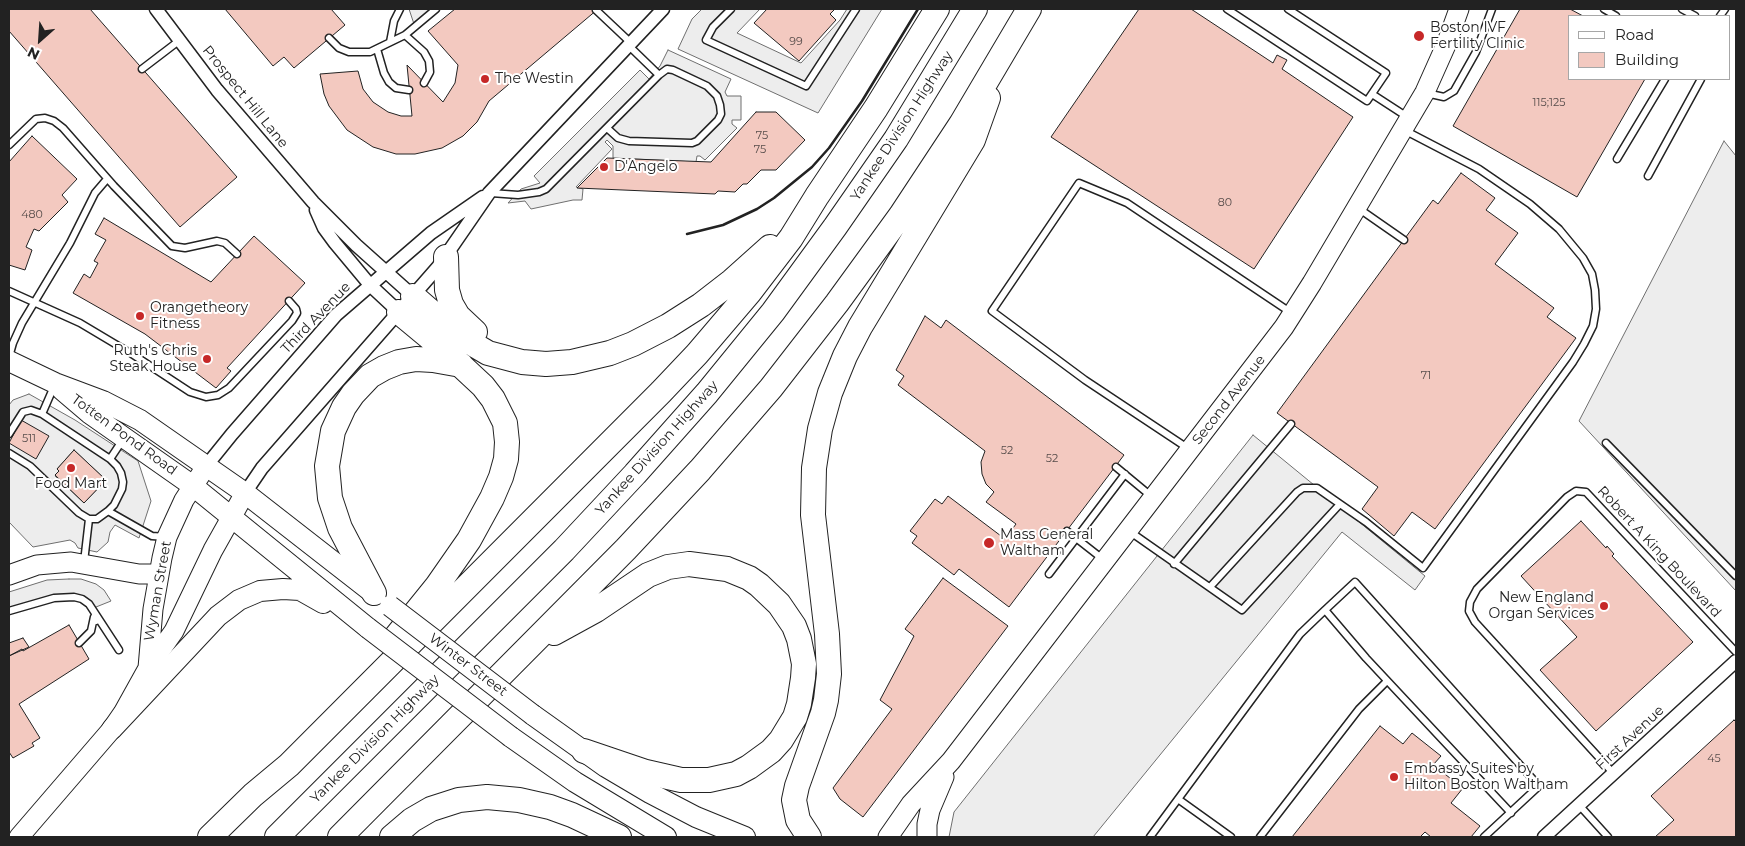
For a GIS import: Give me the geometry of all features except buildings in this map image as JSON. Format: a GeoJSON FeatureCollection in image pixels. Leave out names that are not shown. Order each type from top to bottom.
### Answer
{"type":"FeatureCollection","features":[{"type":"Feature","properties":{"kind":"highway"},"geometry":{"type":"LineString","coordinates":[[210,837],[253,795],[289,765],[680,372],[714,335],[791,238],[937,9]]}},
{"type":"Feature","properties":{"kind":"highway","name":"Yankee Division Highway"},"geometry":{"type":"LineString","coordinates":[[278,837],[588,524],[666,441],[718,380],[806,268],[866,183],[919,103],[975,9]]}},
{"type":"Feature","properties":{"kind":"highway"},"geometry":{"type":"LineString","coordinates":[[340,837],[664,510],[736,430],[837,303],[901,215],[956,132],[1029,9]]}},
{"type":"Feature","properties":{"kind":"highway"},"geometry":{"type":"LineString","coordinates":[[809,837],[798,820],[794,800],[797,786],[820,724],[828,687],[827,634],[812,515],[814,468],[823,416],[835,380],[860,327],[973,140],[1006,49]]}},
{"type":"Feature","properties":{"kind":"highway"},"geometry":{"type":"LineString","coordinates":[[406,304],[468,342],[499,357],[532,363],[560,363],[585,360],[610,353],[645,338],[701,305],[752,264],[817,196]]}},
{"type":"Feature","properties":{"kind":"highway"},"geometry":{"type":"LineString","coordinates":[[446,257],[447,290],[451,304],[458,316],[472,330],[486,338],[513,348],[585,360]]}},
{"type":"Feature","properties":{"kind":"highway"},"geometry":{"type":"LineString","coordinates":[[253,795],[284,758],[366,674],[437,586],[469,540],[492,498],[506,458],[508,442],[505,423],[498,407],[488,392],[406,304]]}},
{"type":"Feature","properties":{"kind":"highway"},"geometry":{"type":"LineString","coordinates":[[382,600],[340,528],[330,498],[326,466],[333,431],[344,407],[354,394],[370,376],[384,368],[399,362],[416,359],[461,365]]}},
{"type":"Feature","properties":{"kind":"highway"},"geometry":{"type":"LineString","coordinates":[[531,646],[596,610],[648,575],[668,567],[689,564],[727,568],[749,578],[769,593],[794,626],[799,639],[804,664],[799,704],[781,740],[761,760],[736,774],[709,780],[681,780],[646,772],[584,751]]}},
{"type":"Feature","properties":{"kind":"highway"},"geometry":{"type":"LineString","coordinates":[[392,837],[412,820],[431,809],[459,800],[487,797],[519,800],[550,807],[619,837]]}},
{"type":"Feature","properties":{"kind":"main road","name":"Totten Pond Road"},"geometry":{"type":"LineString","coordinates":[[9,360],[55,383],[120,409],[156,430],[207,465]]}},
{"type":"Feature","properties":{"kind":"main road","name":"Totten Pond Road"},"geometry":{"type":"LineString","coordinates":[[55,383],[89,413],[193,486]]}},
{"type":"Feature","properties":{"kind":"main road","name":"Winter Street"},"geometry":{"type":"LineString","coordinates":[[207,465],[533,715],[584,751],[627,780],[672,806],[745,837]]}},
{"type":"Feature","properties":{"kind":"main road"},"geometry":{"type":"LineString","coordinates":[[193,486],[366,630]]}},
{"type":"Feature","properties":{"kind":"main road"},"geometry":{"type":"LineString","coordinates":[[112,729],[228,607],[250,594],[276,589],[300,590],[319,600],[396,650],[511,737],[575,782],[666,837]]}},
{"type":"Feature","properties":{"kind":"street","name":"Prospect Hill Lane"},"geometry":{"type":"LineString","coordinates":[[156,9],[221,94],[313,202],[356,246],[385,272],[406,304]]}},
{"type":"Feature","properties":{"kind":"street","name":"Third Avenue"},"geometry":{"type":"LineString","coordinates":[[245,493],[262,468],[446,257],[489,192],[663,9]]}},
{"type":"Feature","properties":{"kind":"street","name":"Second Avenue"},"geometry":{"type":"LineString","coordinates":[[888,837],[903,814],[951,761],[1293,314],[1425,92],[1444,52],[1459,9]]}},
{"type":"Feature","properties":{"kind":"street","name":"Third Avenue"},"geometry":{"type":"LineString","coordinates":[[207,465],[332,319],[431,234],[489,192]]}},
{"type":"Feature","properties":{"kind":"street","name":"Prospect Hill Lane"},"geometry":{"type":"LineString","coordinates":[[313,202],[329,236],[370,285],[406,304]]}},
{"type":"Feature","properties":{"kind":"street","name":"Wyman Street"},"geometry":{"type":"LineString","coordinates":[[148,668],[150,627],[158,574],[167,537],[179,509],[207,465]]}},
{"type":"Feature","properties":{"kind":"street","name":"Wyman Street"},"geometry":{"type":"LineString","coordinates":[[19,837],[112,729],[130,702],[148,668],[174,631],[213,550],[245,493]]}},
{"type":"Feature","properties":{"kind":"street"},"geometry":{"type":"LineString","coordinates":[[9,575],[44,564],[72,562],[139,574],[158,574]]}},
{"type":"Feature","properties":{"kind":"street","name":"First Avenue"},"geometry":{"type":"LineString","coordinates":[[1544,837],[1736,662]]}},
{"type":"Feature","properties":{"kind":"street","name":"Second Avenue"},"geometry":{"type":"LineString","coordinates":[[927,837],[930,810],[951,761]]}},
{"type":"Feature","properties":{"kind":"lane"},"geometry":{"type":"LineString","coordinates":[[390,42],[394,21],[400,9]]}},
{"type":"Feature","properties":{"kind":"lane"},"geometry":{"type":"LineString","coordinates":[[329,38],[339,48],[349,52],[363,53],[377,49],[406,35],[436,9]]}},
{"type":"Feature","properties":{"kind":"lane"},"geometry":{"type":"LineString","coordinates":[[732,9],[713,27],[706,40],[806,86],[856,9]]}},
{"type":"Feature","properties":{"kind":"lane"},"geometry":{"type":"LineString","coordinates":[[1227,9],[1367,101],[1386,73],[1288,9]]}},
{"type":"Feature","properties":{"kind":"lane"},"geometry":{"type":"LineString","coordinates":[[1425,92],[1444,97],[1454,91],[1476,52],[1492,9]]}},
{"type":"Feature","properties":{"kind":"lane"},"geometry":{"type":"LineString","coordinates":[[1682,9],[1693,15]]}},
{"type":"Feature","properties":{"kind":"lane"},"geometry":{"type":"LineString","coordinates":[[596,10],[659,75]]}},
{"type":"Feature","properties":{"kind":"lane"},"geometry":{"type":"LineString","coordinates":[[406,35],[420,48],[429,61],[430,72],[424,83]]}},
{"type":"Feature","properties":{"kind":"lane"},"geometry":{"type":"LineString","coordinates":[[142,69],[180,40]]}},
{"type":"Feature","properties":{"kind":"lane"},"geometry":{"type":"LineString","coordinates":[[377,49],[384,73],[389,82],[399,89],[409,90]]}},
{"type":"Feature","properties":{"kind":"lane"},"geometry":{"type":"LineString","coordinates":[[489,192],[502,195],[518,195],[546,189],[659,75],[665,70],[671,69],[710,89],[719,102],[721,111],[720,118],[697,141],[692,143],[630,141],[618,138],[607,128]]}},
{"type":"Feature","properties":{"kind":"lane"},"geometry":{"type":"LineString","coordinates":[[1617,159],[1664,80]]}},
{"type":"Feature","properties":{"kind":"lane"},"geometry":{"type":"LineString","coordinates":[[1648,176],[1700,80]]}},
{"type":"Feature","properties":{"kind":"lane"},"geometry":{"type":"LineString","coordinates":[[1210,587],[1297,492],[1303,488],[1317,488],[1366,522],[1423,568],[1573,362],[1593,326],[1596,309],[1592,274],[1583,258],[1559,229],[1530,204],[1479,169],[1407,124],[1372,94]]}},
{"type":"Feature","properties":{"kind":"lane"},"geometry":{"type":"LineString","coordinates":[[9,145],[33,121],[42,118],[51,120],[64,128],[107,179],[172,246],[185,248],[217,241],[228,245],[237,254]]}},
{"type":"Feature","properties":{"kind":"lane"},"geometry":{"type":"LineString","coordinates":[[9,357],[13,343],[34,302],[70,243],[95,193],[107,179]]}},
{"type":"Feature","properties":{"kind":"lane"},"geometry":{"type":"LineString","coordinates":[[1190,450],[1086,380],[992,311],[1079,183],[1127,202],[1293,314]]}},
{"type":"Feature","properties":{"kind":"lane"},"geometry":{"type":"LineString","coordinates":[[1357,208],[1404,240]]}},
{"type":"Feature","properties":{"kind":"lane"},"geometry":{"type":"LineString","coordinates":[[9,290],[106,338],[190,392],[206,397],[218,395],[229,388],[292,321],[297,313],[289,301]]}},
{"type":"Feature","properties":{"kind":"lane"},"geometry":{"type":"LineString","coordinates":[[42,414],[55,383]]}},
{"type":"Feature","properties":{"kind":"lane"},"geometry":{"type":"LineString","coordinates":[[9,434],[23,412],[31,410],[42,414],[110,459],[117,466],[123,482],[119,496],[108,511],[97,519],[89,519],[79,513],[34,470],[9,453]]}},
{"type":"Feature","properties":{"kind":"lane"},"geometry":{"type":"LineString","coordinates":[[1174,564],[1291,424]]}},
{"type":"Feature","properties":{"kind":"lane"},"geometry":{"type":"LineString","coordinates":[[110,459],[124,437]]}},
{"type":"Feature","properties":{"kind":"lane"},"geometry":{"type":"LineString","coordinates":[[1606,443],[1736,576]]}},
{"type":"Feature","properties":{"kind":"lane"},"geometry":{"type":"LineString","coordinates":[[1116,467],[1154,498]]}},
{"type":"Feature","properties":{"kind":"lane"},"geometry":{"type":"LineString","coordinates":[[1049,574],[1125,474]]}},
{"type":"Feature","properties":{"kind":"lane","name":"Robert A King Boulevard"},"geometry":{"type":"LineString","coordinates":[[1614,774],[1475,622],[1469,612],[1470,602],[1477,589],[1567,497],[1576,491],[1586,492],[1736,652]]}},
{"type":"Feature","properties":{"kind":"lane"},"geometry":{"type":"LineString","coordinates":[[1129,530],[1174,564],[1242,610],[1340,504]]}},
{"type":"Feature","properties":{"kind":"lane"},"geometry":{"type":"LineString","coordinates":[[108,511],[152,536],[167,537]]}},
{"type":"Feature","properties":{"kind":"lane"},"geometry":{"type":"LineString","coordinates":[[84,563],[89,519]]}},
{"type":"Feature","properties":{"kind":"lane"},"geometry":{"type":"LineString","coordinates":[[1067,531],[1105,561]]}},
{"type":"Feature","properties":{"kind":"lane"},"geometry":{"type":"LineString","coordinates":[[1150,837],[1300,634],[1355,582],[1539,786],[1484,837]]}},
{"type":"Feature","properties":{"kind":"lane"},"geometry":{"type":"LineString","coordinates":[[9,611],[54,598],[82,599],[89,604],[118,650],[94,617],[91,631],[79,643]]}},
{"type":"Feature","properties":{"kind":"lane"},"geometry":{"type":"LineString","coordinates":[[1325,610],[1387,681],[1511,813]]}},
{"type":"Feature","properties":{"kind":"lane"},"geometry":{"type":"LineString","coordinates":[[1260,837],[1359,709],[1387,681]]}},
{"type":"Feature","properties":{"kind":"lane"},"geometry":{"type":"LineString","coordinates":[[1178,799],[1231,837]]}},
{"type":"Feature","properties":{"kind":"lane"},"geometry":{"type":"LineString","coordinates":[[1579,805],[1608,837]]}},
{"type":"Feature","properties":{"kind":"shaded area"},"geometry":{"type":"Polygon","coordinates":[[[409,9],[436,9],[415,27],[409,9]]]}},
{"type":"Feature","properties":{"kind":"shaded area"},"geometry":{"type":"Polygon","coordinates":[[[702,9],[760,9],[737,33],[801,63],[840,20],[847,9],[882,9],[818,113],[678,49],[692,19],[702,9]]]}},
{"type":"Feature","properties":{"kind":"shaded area"},"geometry":{"type":"Polygon","coordinates":[[[668,50],[731,79],[725,92],[727,96],[741,96],[741,120],[732,120],[732,124],[737,128],[705,160],[700,156],[697,156],[696,162],[613,158],[613,146],[607,140],[605,142],[612,149],[576,187],[583,189],[582,200],[573,200],[531,209],[525,201],[508,203],[521,189],[540,183],[534,176],[640,70],[649,79],[660,66],[668,50]]]}},
{"type":"Feature","properties":{"kind":"shaded area"},"geometry":{"type":"Polygon","coordinates":[[[1724,141],[1736,156],[1736,591],[1579,421],[1724,141]]]}},
{"type":"Feature","properties":{"kind":"shaded area"},"geometry":{"type":"Polygon","coordinates":[[[29,394],[75,420],[138,461],[151,501],[139,538],[115,525],[110,532],[108,542],[97,552],[78,548],[70,540],[33,547],[9,522],[9,405],[13,400],[29,394]],[[74,450],[57,469],[59,471],[55,476],[84,503],[106,480],[74,450]]]}},
{"type":"Feature","properties":{"kind":"shaded area"},"geometry":{"type":"Polygon","coordinates":[[[1253,435],[1425,576],[1415,590],[1342,532],[1093,837],[949,837],[954,812],[1253,435]]]}},
{"type":"Feature","properties":{"kind":"shaded area"},"geometry":{"type":"Polygon","coordinates":[[[81,579],[96,584],[104,590],[111,601],[91,609],[86,601],[64,597],[9,611],[9,592],[47,580],[81,579]]]}},
{"type":"Feature","properties":{"kind":"wall"},"geometry":{"type":"LineString","coordinates":[[687,234],[723,225],[757,209],[774,198],[812,167],[829,148],[862,101],[918,9]]}},
{"type":"Feature","properties":{"kind":"place","name":"Boston IVF Fertility Clinic"},"geometry":{"type":"Point","coordinates":[1419,36]}},
{"type":"Feature","properties":{"kind":"place","name":"The Westin"},"geometry":{"type":"Point","coordinates":[485,79]}},
{"type":"Feature","properties":{"kind":"place","name":"D'Angelo"},"geometry":{"type":"Point","coordinates":[604,167]}},
{"type":"Feature","properties":{"kind":"place","name":"Orangetheory Fitness"},"geometry":{"type":"Point","coordinates":[140,316]}},
{"type":"Feature","properties":{"kind":"place","name":"Ruth's Chris Steak House"},"geometry":{"type":"Point","coordinates":[207,359]}},
{"type":"Feature","properties":{"kind":"place","name":"Food Mart"},"geometry":{"type":"Point","coordinates":[71,468]}},
{"type":"Feature","properties":{"kind":"place","name":"Mass General Waltham"},"geometry":{"type":"Point","coordinates":[989,543]}},
{"type":"Feature","properties":{"kind":"place","name":"New England Organ Services"},"geometry":{"type":"Point","coordinates":[1604,606]}},
{"type":"Feature","properties":{"kind":"place","name":"Embassy Suites by Hilton Boston Waltham"},"geometry":{"type":"Point","coordinates":[1394,777]}}]}
